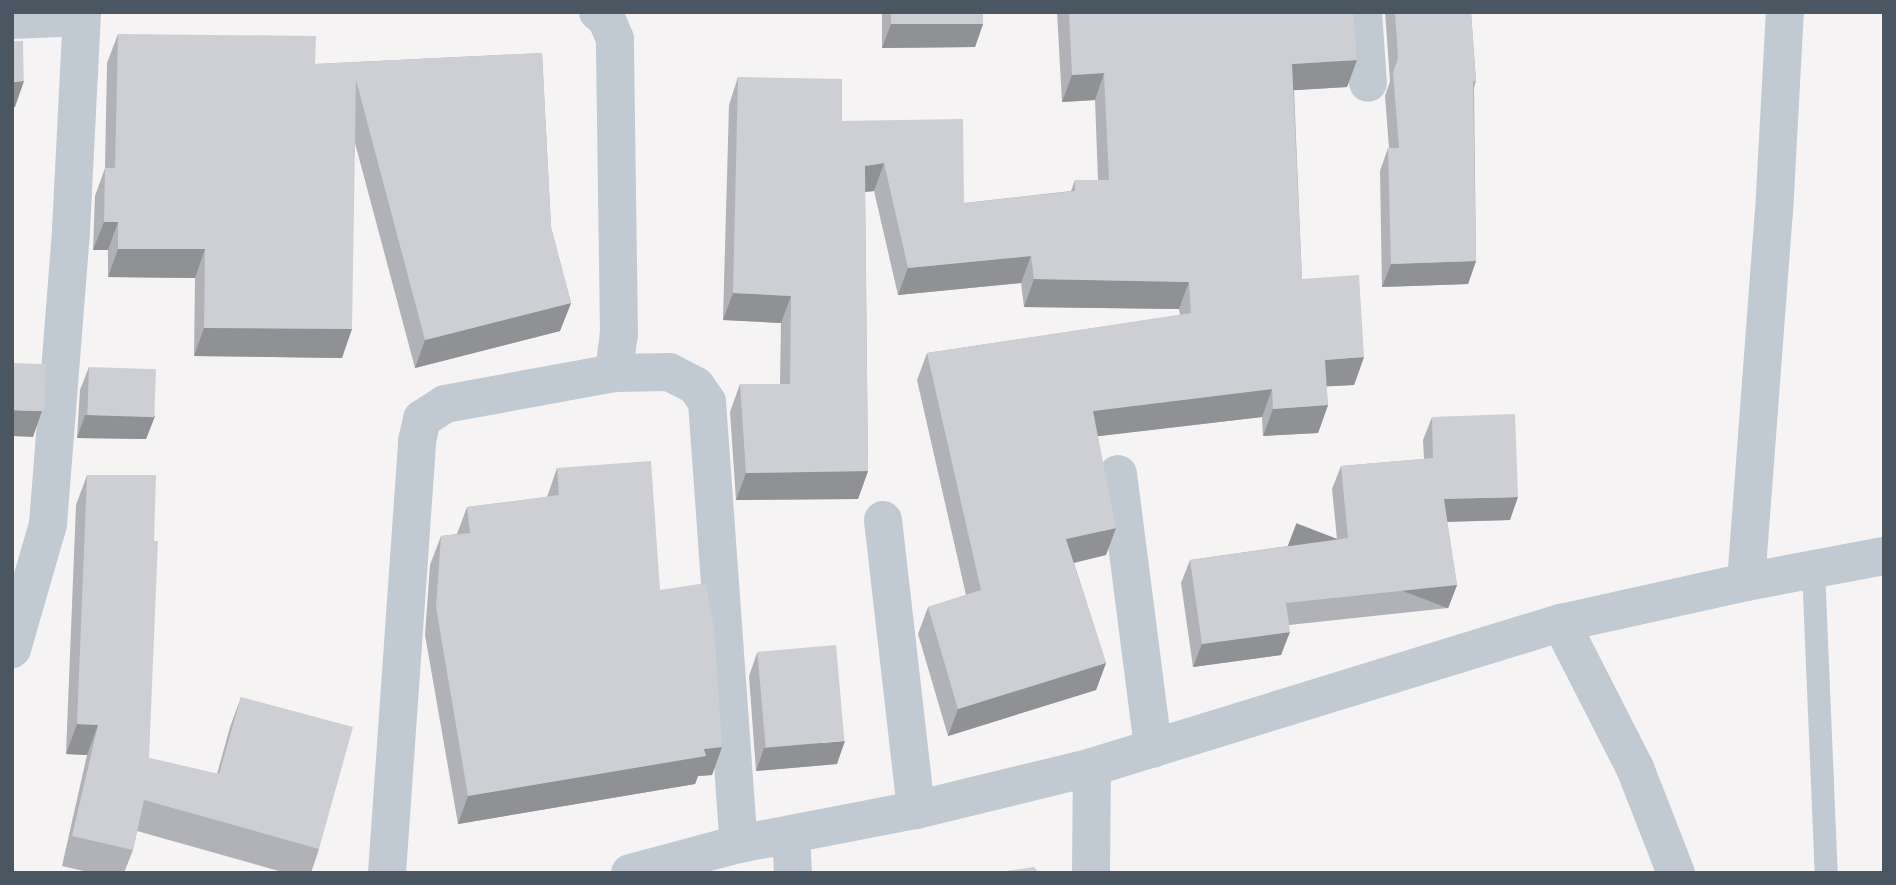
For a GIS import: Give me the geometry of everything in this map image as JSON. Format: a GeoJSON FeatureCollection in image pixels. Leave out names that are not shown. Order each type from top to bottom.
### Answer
{"type":"FeatureCollection","features":[{"type":"Feature","properties":{"kind":"street"},"geometry":{"type":"LineString","coordinates":[[597,12],[606,18],[615,39],[619,335],[614,373]]}},
{"type":"Feature","properties":{"kind":"street"},"geometry":{"type":"LineString","coordinates":[[1363,12],[1368,83]]}},
{"type":"Feature","properties":{"kind":"street"},"geometry":{"type":"LineString","coordinates":[[1746,582],[1774,213],[1785,12]]}},
{"type":"Feature","properties":{"kind":"street"},"geometry":{"type":"LineString","coordinates":[[12,20],[81,15],[71,230],[48,524],[12,649]]}},
{"type":"Feature","properties":{"kind":"street"},"geometry":{"type":"LineString","coordinates":[[387,873],[417,441],[422,419],[445,404],[614,373],[669,372],[696,386],[707,402],[739,844]]}},
{"type":"Feature","properties":{"kind":"street"},"geometry":{"type":"LineString","coordinates":[[1118,474],[1153,749]]}},
{"type":"Feature","properties":{"kind":"street"},"geometry":{"type":"LineString","coordinates":[[883,520],[916,810]]}},
{"type":"Feature","properties":{"kind":"street"},"geometry":{"type":"LineString","coordinates":[[630,873],[739,844],[916,810],[1092,767],[1561,623],[1746,582],[1884,556]]}},
{"type":"Feature","properties":{"kind":"street"},"geometry":{"type":"LineString","coordinates":[[1561,623],[1635,768],[1676,873]]}},
{"type":"Feature","properties":{"kind":"street"},"geometry":{"type":"LineString","coordinates":[[1091,873],[1092,767]]}},
{"type":"Feature","properties":{"kind":"street"},"geometry":{"type":"LineString","coordinates":[[791,835],[793,873]]}},
{"type":"Feature","properties":{"kind":"lane"},"geometry":{"type":"LineString","coordinates":[[1813,569],[1826,873]]}},
{"type":"Feature","properties":{"kind":"building"},"geometry":{"type":"Polygon","coordinates":[[[891,12],[983,12],[983,24],[891,24],[891,12]]]}},
{"type":"Feature","properties":{"kind":"building"},"geometry":{"type":"Polygon","coordinates":[[[1069,12],[1354,12],[1357,60],[1292,64],[1302,279],[1359,275],[1364,357],[1325,360],[1328,405],[1273,409],[1272,389],[1093,411],[1116,528],[1066,539],[1106,663],[958,709],[928,607],[981,590],[927,353],[1191,313],[1189,282],[1034,279],[1031,256],[908,268],[884,163],[865,166],[868,471],[746,473],[740,384],[790,384],[791,296],[733,293],[738,77],[842,79],[842,121],[963,119],[964,203],[1075,191],[1075,180],[1109,180],[1104,73],[1072,75],[1069,12]]]}},
{"type":"Feature","properties":{"kind":"building"},"geometry":{"type":"Polygon","coordinates":[[[1395,12],[1471,12],[1476,81],[1473,81],[1476,261],[1391,264],[1388,148],[1399,148],[1393,73],[1398,58],[1395,12]]]}},
{"type":"Feature","properties":{"kind":"building"},"geometry":{"type":"Polygon","coordinates":[[[118,34],[316,36],[315,64],[542,53],[551,227],[571,303],[425,340],[356,80],[352,329],[204,328],[205,249],[118,249],[118,222],[104,222],[105,168],[115,168],[118,34]]]}},
{"type":"Feature","properties":{"kind":"building"},"geometry":{"type":"Polygon","coordinates":[[[12,41],[23,41],[24,81],[13,81],[12,41]]]}},
{"type":"Feature","properties":{"kind":"building"},"geometry":{"type":"Polygon","coordinates":[[[12,363],[46,364],[44,411],[12,410],[12,363]]]}},
{"type":"Feature","properties":{"kind":"building"},"geometry":{"type":"Polygon","coordinates":[[[89,367],[156,369],[154,417],[87,415],[89,367]]]}},
{"type":"Feature","properties":{"kind":"building"},"geometry":{"type":"Polygon","coordinates":[[[1515,414],[1518,497],[1444,499],[1457,585],[1286,603],[1290,632],[1202,644],[1190,560],[1348,538],[1341,466],[1433,458],[1432,417],[1515,414]]]}},
{"type":"Feature","properties":{"kind":"building"},"geometry":{"type":"Polygon","coordinates":[[[651,461],[660,590],[706,583],[714,628],[722,747],[704,749],[706,756],[468,796],[436,607],[441,536],[470,533],[467,507],[559,495],[557,468],[651,461]]]}},
{"type":"Feature","properties":{"kind":"building"},"geometry":{"type":"Polygon","coordinates":[[[87,475],[156,475],[154,541],[158,541],[149,758],[219,774],[241,697],[353,727],[319,849],[144,800],[133,850],[72,836],[98,725],[77,724],[87,475]]]}},
{"type":"Feature","properties":{"kind":"building"},"geometry":{"type":"Polygon","coordinates":[[[836,645],[844,741],[766,748],[757,652],[836,645]]]}},
{"type":"Feature","properties":{"kind":"building"},"geometry":{"type":"Polygon","coordinates":[[[1034,867],[1039,873],[993,873],[1034,867]]]}}]}
